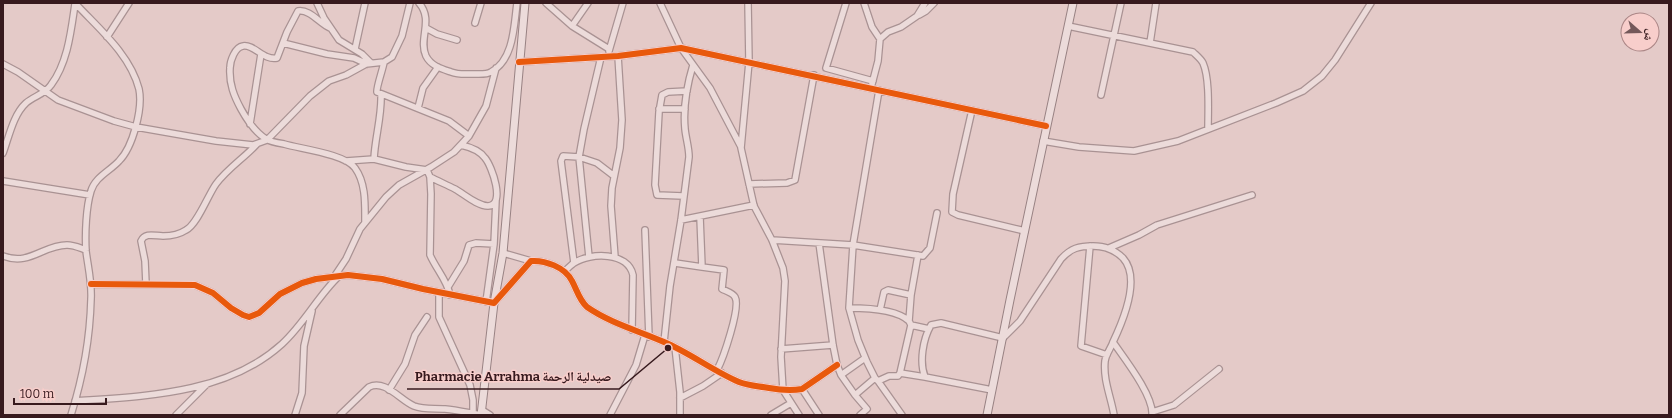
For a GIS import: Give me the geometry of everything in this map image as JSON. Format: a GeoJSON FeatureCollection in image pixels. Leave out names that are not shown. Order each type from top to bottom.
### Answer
{"type":"FeatureCollection","features":[{"type":"Feature","properties":{"kind":"main road"},"geometry":{"type":"LineString","coordinates":[[482,413],[494,303],[503,253],[519,62],[526,3]]}},
{"type":"Feature","properties":{"kind":"main road"},"geometry":{"type":"LineString","coordinates":[[987,415],[1046,126],[1073,3]]}},
{"type":"Feature","properties":{"kind":"street"},"geometry":{"type":"LineString","coordinates":[[71,415],[76,402],[88,343],[91,284],[86,250],[90,195],[95,182],[124,155],[136,127],[140,102],[139,90],[126,62],[107,37],[75,3]]}},
{"type":"Feature","properties":{"kind":"street"},"geometry":{"type":"LineString","coordinates":[[3,153],[17,115],[34,97],[46,92],[58,74],[67,47],[75,3]]}},
{"type":"Feature","properties":{"kind":"street"},"geometry":{"type":"LineString","coordinates":[[107,37],[128,3]]}},
{"type":"Feature","properties":{"kind":"street"},"geometry":{"type":"LineString","coordinates":[[317,3],[338,40],[362,54],[369,64]]}},
{"type":"Feature","properties":{"kind":"street"},"geometry":{"type":"LineString","coordinates":[[355,49],[365,3]]}},
{"type":"Feature","properties":{"kind":"street"},"geometry":{"type":"LineString","coordinates":[[3,64],[18,72],[58,100],[74,107],[136,127],[216,141],[253,145],[267,140],[318,88],[328,81],[346,75],[369,64],[384,62],[392,57],[396,52],[402,36],[410,3]]}},
{"type":"Feature","properties":{"kind":"street"},"geometry":{"type":"LineString","coordinates":[[419,3],[426,16],[424,42],[426,56],[438,67],[461,74],[487,74],[496,68],[509,50],[517,3]]}},
{"type":"Feature","properties":{"kind":"street"},"geometry":{"type":"LineString","coordinates":[[475,23],[481,3]]}},
{"type":"Feature","properties":{"kind":"street"},"geometry":{"type":"LineString","coordinates":[[546,3],[572,26],[609,49]]}},
{"type":"Feature","properties":{"kind":"street"},"geometry":{"type":"LineString","coordinates":[[572,26],[588,3]]}},
{"type":"Feature","properties":{"kind":"street"},"geometry":{"type":"LineString","coordinates":[[609,57],[609,49],[623,3]]}},
{"type":"Feature","properties":{"kind":"street"},"geometry":{"type":"LineString","coordinates":[[660,3],[681,48],[710,88],[741,148],[754,205],[772,240],[783,268],[785,281],[781,349],[783,390],[800,415]]}},
{"type":"Feature","properties":{"kind":"street"},"geometry":{"type":"LineString","coordinates":[[741,148],[748,62],[748,3]]}},
{"type":"Feature","properties":{"kind":"street"},"geometry":{"type":"LineString","coordinates":[[846,3],[826,68],[872,84],[879,90],[1046,126]]}},
{"type":"Feature","properties":{"kind":"street"},"geometry":{"type":"LineString","coordinates":[[864,3],[872,27],[880,39]]}},
{"type":"Feature","properties":{"kind":"street"},"geometry":{"type":"LineString","coordinates":[[917,16],[925,3]]}},
{"type":"Feature","properties":{"kind":"street"},"geometry":{"type":"LineString","coordinates":[[872,84],[880,39],[888,32],[901,27],[926,11],[934,3]]}},
{"type":"Feature","properties":{"kind":"street"},"geometry":{"type":"LineString","coordinates":[[1101,95],[1121,3]]}},
{"type":"Feature","properties":{"kind":"street"},"geometry":{"type":"LineString","coordinates":[[1150,43],[1156,3]]}},
{"type":"Feature","properties":{"kind":"street"},"geometry":{"type":"LineString","coordinates":[[1043,141],[1079,147],[1134,151],[1178,141],[1276,103],[1303,91],[1322,76],[1340,53],[1371,3]]}},
{"type":"Feature","properties":{"kind":"street"},"geometry":{"type":"LineString","coordinates":[[330,28],[323,25],[307,12],[299,10],[287,32],[277,58],[271,58],[248,47],[243,46],[237,50],[231,64],[232,90],[250,124],[267,140],[334,156],[346,161],[355,168],[362,184],[364,194],[365,222]]}},
{"type":"Feature","properties":{"kind":"street"},"geometry":{"type":"LineString","coordinates":[[1068,26],[1189,50],[1196,55],[1203,63],[1207,92],[1208,129]]}},
{"type":"Feature","properties":{"kind":"street"},"geometry":{"type":"LineString","coordinates":[[426,28],[437,34],[457,40]]}},
{"type":"Feature","properties":{"kind":"street"},"geometry":{"type":"LineString","coordinates":[[283,42],[327,54],[354,58],[369,64]]}},
{"type":"Feature","properties":{"kind":"street"},"geometry":{"type":"LineString","coordinates":[[519,62],[609,57],[681,48],[814,75],[872,84]]}},
{"type":"Feature","properties":{"kind":"street"},"geometry":{"type":"LineString","coordinates":[[250,124],[261,54]]}},
{"type":"Feature","properties":{"kind":"street"},"geometry":{"type":"LineString","coordinates":[[616,257],[612,206],[614,176],[620,148],[622,120],[618,56]]}},
{"type":"Feature","properties":{"kind":"street"},"geometry":{"type":"LineString","coordinates":[[589,257],[579,157],[601,57]]}},
{"type":"Feature","properties":{"kind":"street"},"geometry":{"type":"LineString","coordinates":[[384,62],[381,78],[376,90],[381,94],[449,121],[469,136]]}},
{"type":"Feature","properties":{"kind":"street"},"geometry":{"type":"LineString","coordinates":[[664,342],[670,286],[682,220],[683,196],[689,157],[689,148],[685,128],[685,109],[687,91],[693,65]]}},
{"type":"Feature","properties":{"kind":"street"},"geometry":{"type":"LineString","coordinates":[[418,108],[423,88],[438,67]]}},
{"type":"Feature","properties":{"kind":"street"},"geometry":{"type":"LineString","coordinates":[[76,402],[138,396],[207,384],[228,377],[266,358],[283,343],[312,310],[336,276],[360,229],[382,201],[399,185],[427,170],[461,145],[469,136],[486,106],[496,68]]}},
{"type":"Feature","properties":{"kind":"street"},"geometry":{"type":"LineString","coordinates":[[749,184],[787,183],[795,180],[814,75]]}},
{"type":"Feature","properties":{"kind":"street"},"geometry":{"type":"LineString","coordinates":[[879,90],[853,245],[849,308],[852,323],[865,358],[877,379],[902,415]]}},
{"type":"Feature","properties":{"kind":"street"},"geometry":{"type":"LineString","coordinates":[[683,196],[660,196],[655,192],[659,109],[662,95],[664,92],[687,91]]}},
{"type":"Feature","properties":{"kind":"street"},"geometry":{"type":"LineString","coordinates":[[374,159],[376,136],[381,115],[381,94]]}},
{"type":"Feature","properties":{"kind":"street"},"geometry":{"type":"LineString","coordinates":[[659,109],[685,109]]}},
{"type":"Feature","properties":{"kind":"street"},"geometry":{"type":"LineString","coordinates":[[972,110],[953,194],[952,212],[958,215],[1025,231]]}},
{"type":"Feature","properties":{"kind":"street"},"geometry":{"type":"LineString","coordinates":[[146,284],[145,261],[141,241],[142,238],[148,235],[167,235],[188,230],[216,184],[224,174],[257,144]]}},
{"type":"Feature","properties":{"kind":"street"},"geometry":{"type":"LineString","coordinates":[[461,145],[479,152],[490,164],[495,178],[496,200],[494,244],[486,302]]}},
{"type":"Feature","properties":{"kind":"street"},"geometry":{"type":"LineString","coordinates":[[574,263],[560,158],[565,155],[579,157],[597,163],[614,176]]}},
{"type":"Feature","properties":{"kind":"street"},"geometry":{"type":"LineString","coordinates":[[346,161],[374,159],[401,166],[427,170]]}},
{"type":"Feature","properties":{"kind":"street"},"geometry":{"type":"LineString","coordinates":[[427,170],[430,178],[431,194],[430,256],[448,287],[450,295]]}},
{"type":"Feature","properties":{"kind":"street"},"geometry":{"type":"LineString","coordinates":[[430,178],[454,189],[484,206],[492,206],[496,200]]}},
{"type":"Feature","properties":{"kind":"street"},"geometry":{"type":"LineString","coordinates":[[3,181],[90,195]]}},
{"type":"Feature","properties":{"kind":"street"},"geometry":{"type":"LineString","coordinates":[[925,377],[922,363],[929,329],[934,323],[941,323],[1003,338],[1020,321],[1061,259],[1068,251],[1078,247],[1090,246],[1109,248],[1139,235],[1157,225],[1252,196]]}},
{"type":"Feature","properties":{"kind":"street"},"geometry":{"type":"LineString","coordinates":[[682,220],[754,205]]}},
{"type":"Feature","properties":{"kind":"street"},"geometry":{"type":"LineString","coordinates":[[772,240],[853,245],[923,256],[930,248],[937,213]]}},
{"type":"Feature","properties":{"kind":"street"},"geometry":{"type":"LineString","coordinates":[[700,217],[702,267]]}},
{"type":"Feature","properties":{"kind":"street"},"geometry":{"type":"LineString","coordinates":[[610,415],[636,365],[647,336],[645,230]]}},
{"type":"Feature","properties":{"kind":"street"},"geometry":{"type":"LineString","coordinates":[[448,287],[464,261],[469,245],[476,243],[494,244]]}},
{"type":"Feature","properties":{"kind":"street"},"geometry":{"type":"LineString","coordinates":[[819,243],[837,365],[841,375],[871,415]]}},
{"type":"Feature","properties":{"kind":"street"},"geometry":{"type":"LineString","coordinates":[[3,256],[20,260],[30,258],[56,247],[67,245],[86,250]]}},
{"type":"Feature","properties":{"kind":"street"},"geometry":{"type":"LineString","coordinates":[[1090,246],[1081,346],[1107,355]]}},
{"type":"Feature","properties":{"kind":"street"},"geometry":{"type":"LineString","coordinates":[[1109,248],[1124,260],[1128,265],[1131,274],[1127,307],[1105,360],[1105,375],[1114,415]]}},
{"type":"Feature","properties":{"kind":"street"},"geometry":{"type":"LineString","coordinates":[[503,253],[531,261],[543,261],[565,271],[573,281],[581,301],[586,306],[602,316],[632,330],[675,347],[740,382],[783,390],[802,389],[837,365]]}},
{"type":"Feature","properties":{"kind":"street"},"geometry":{"type":"LineString","coordinates":[[900,373],[910,323],[911,295],[918,255]]}},
{"type":"Feature","properties":{"kind":"street"},"geometry":{"type":"LineString","coordinates":[[565,271],[574,263],[589,257],[616,257],[630,266],[632,270],[634,299],[632,330]]}},
{"type":"Feature","properties":{"kind":"street"},"geometry":{"type":"LineString","coordinates":[[91,284],[195,285],[212,293],[231,308],[249,317],[259,313],[280,294],[288,290],[316,279],[348,275],[364,276],[494,303],[531,261]]}},
{"type":"Feature","properties":{"kind":"street"},"geometry":{"type":"LineString","coordinates":[[675,263],[724,270],[722,289],[733,294],[736,299],[736,306],[729,338],[720,372],[703,386],[680,398]]}},
{"type":"Feature","properties":{"kind":"street"},"geometry":{"type":"LineString","coordinates":[[880,310],[884,292],[888,290],[911,295]]}},
{"type":"Feature","properties":{"kind":"street"},"geometry":{"type":"LineString","coordinates":[[439,292],[439,317],[470,385],[473,400],[473,413]]}},
{"type":"Feature","properties":{"kind":"street"},"geometry":{"type":"LineString","coordinates":[[849,308],[880,310],[905,318],[910,323],[929,329]]}},
{"type":"Feature","properties":{"kind":"street"},"geometry":{"type":"LineString","coordinates":[[295,415],[302,393],[304,346],[312,310]]}},
{"type":"Feature","properties":{"kind":"street"},"geometry":{"type":"LineString","coordinates":[[389,390],[405,364],[415,335],[427,316]]}},
{"type":"Feature","properties":{"kind":"street"},"geometry":{"type":"LineString","coordinates":[[1113,342],[1140,380],[1152,414],[1174,405],[1219,370]]}},
{"type":"Feature","properties":{"kind":"street"},"geometry":{"type":"LineString","coordinates":[[781,349],[833,345]]}},
{"type":"Feature","properties":{"kind":"street"},"geometry":{"type":"LineString","coordinates":[[675,347],[680,398],[680,415]]}},
{"type":"Feature","properties":{"kind":"street"},"geometry":{"type":"LineString","coordinates":[[841,375],[865,358]]}},
{"type":"Feature","properties":{"kind":"street"},"geometry":{"type":"LineString","coordinates":[[855,395],[877,379],[889,376],[898,376],[900,373],[992,390]]}},
{"type":"Feature","properties":{"kind":"street"},"geometry":{"type":"LineString","coordinates":[[176,415],[207,384]]}},
{"type":"Feature","properties":{"kind":"street"},"geometry":{"type":"LineString","coordinates":[[340,415],[369,387],[377,384],[414,406],[490,415]]}},
{"type":"Feature","properties":{"kind":"street"},"geometry":{"type":"LineString","coordinates":[[802,389],[819,415]]}},
{"type":"Feature","properties":{"kind":"street"},"geometry":{"type":"LineString","coordinates":[[771,415],[791,403]]}},
{"type":"Feature","properties":{"kind":"street"},"geometry":{"type":"LineString","coordinates":[[860,415],[867,409]]}},
{"type":"Feature","properties":{"kind":"cycle path"},"geometry":{"type":"LineString","coordinates":[[519,62],[618,56],[681,48],[1046,126]]}},
{"type":"Feature","properties":{"kind":"cycle path"},"geometry":{"type":"LineString","coordinates":[[91,284],[195,285],[213,293],[231,308],[249,317],[259,313],[280,294],[302,283],[316,279],[348,275],[382,279],[494,303],[531,261],[536,261],[554,265],[565,272],[572,281],[584,304],[596,313],[674,346],[729,378],[743,383],[781,390],[802,389],[837,365]]}},
{"type":"Feature","properties":{"kind":"place","name":"Pharmacie Arrahma صيدلية الرحمة"},"geometry":{"type":"Point","coordinates":[668,348]}}]}
